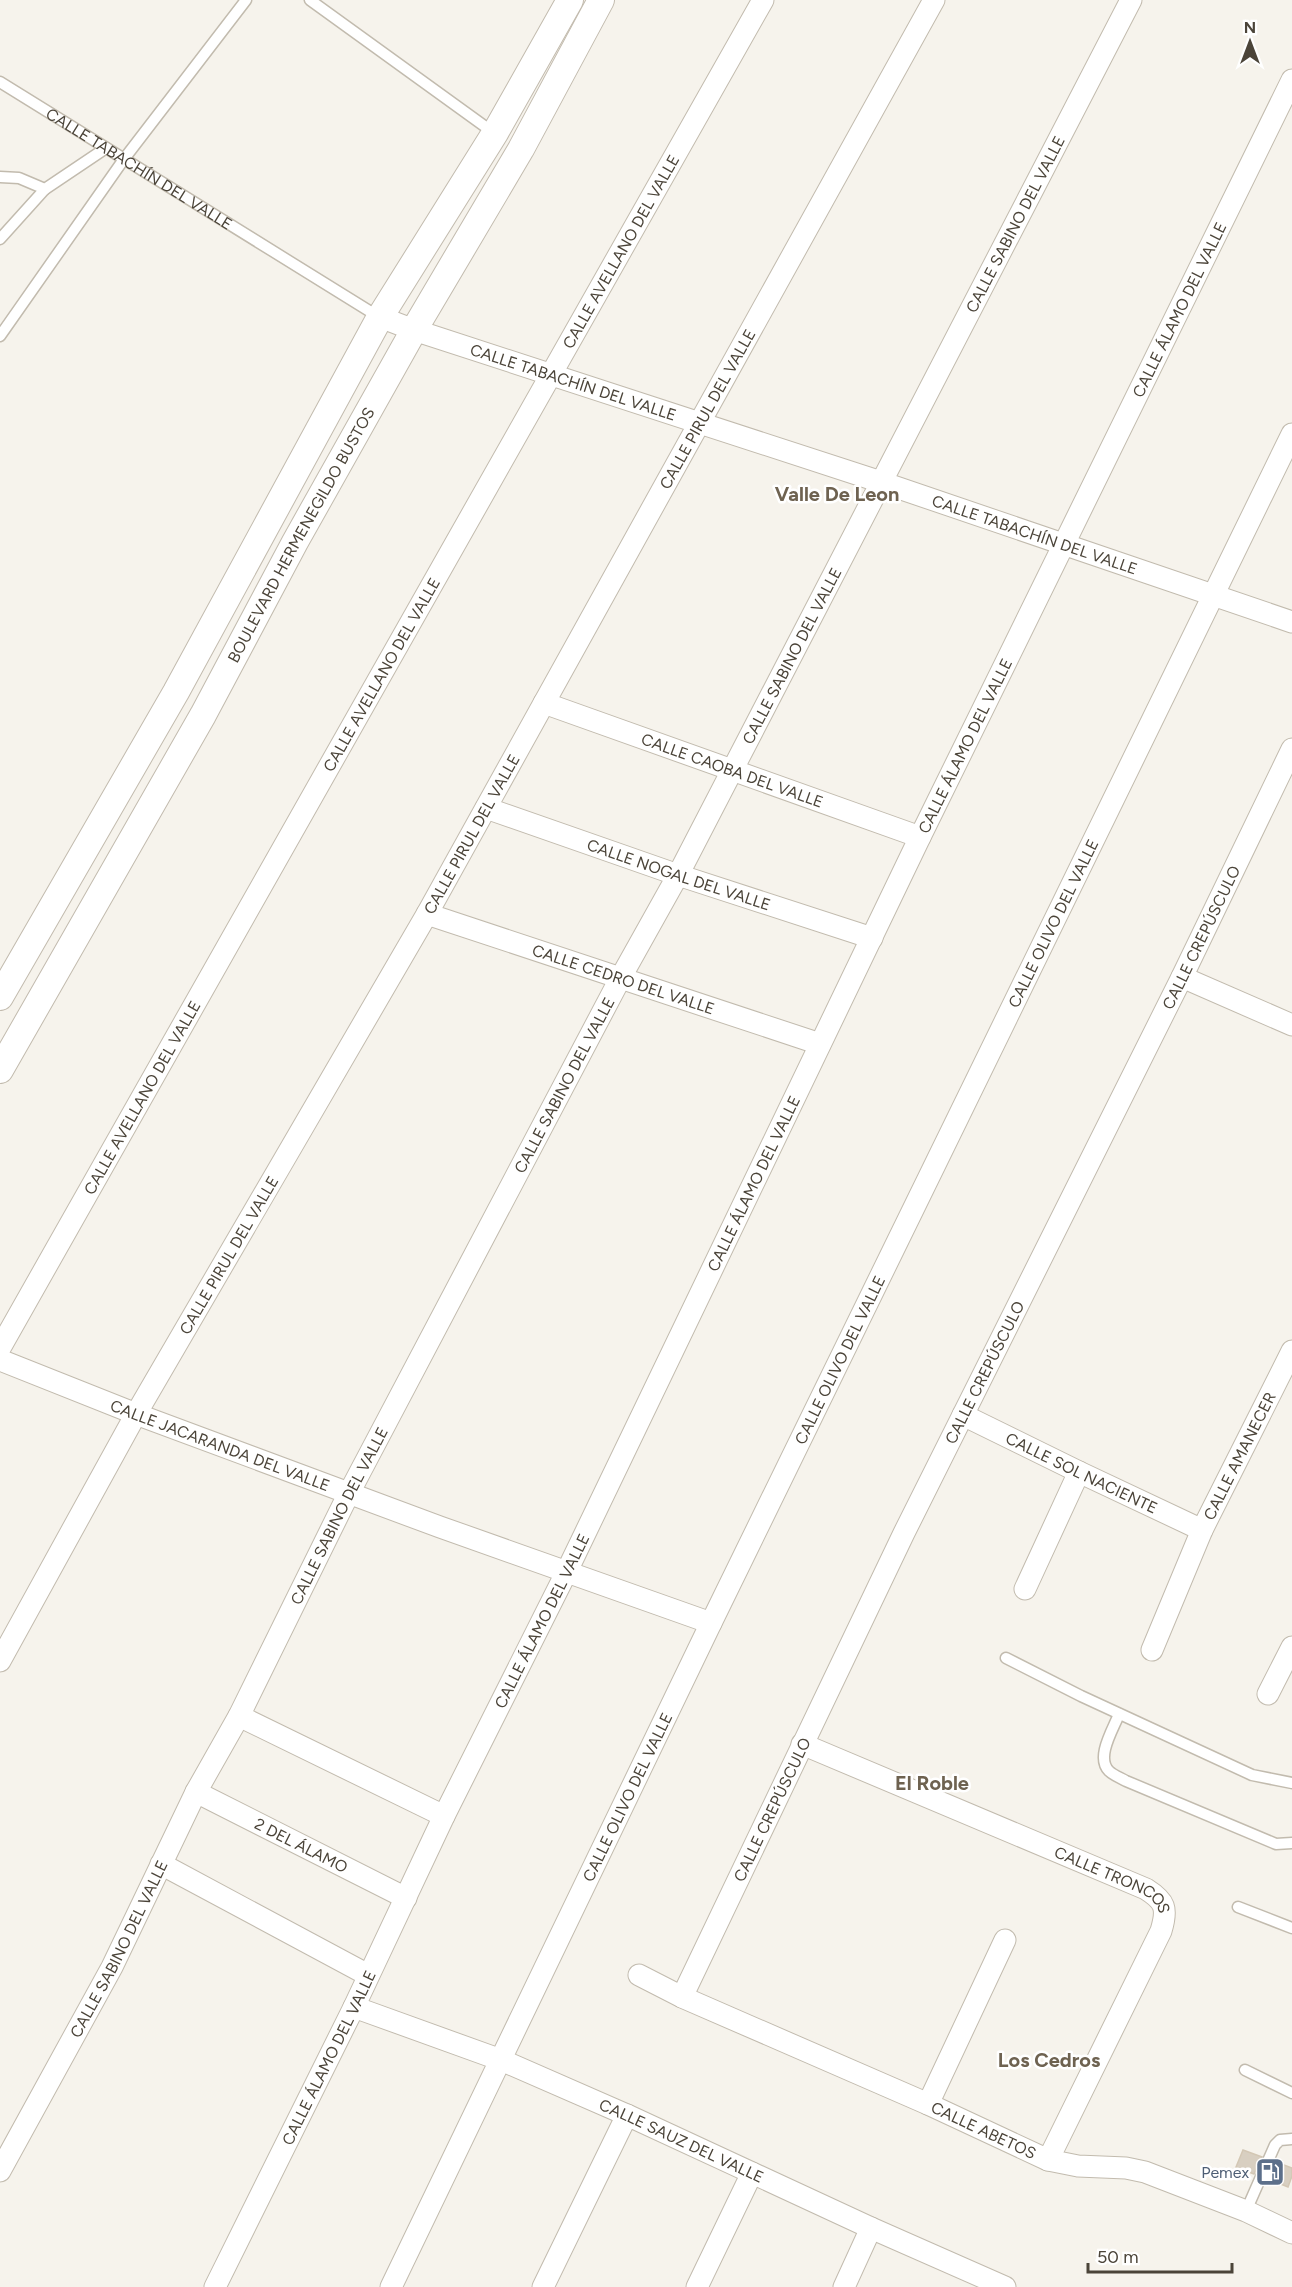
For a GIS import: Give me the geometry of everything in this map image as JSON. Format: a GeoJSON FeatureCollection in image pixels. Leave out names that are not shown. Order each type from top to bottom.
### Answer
{"type":"FeatureCollection","features":[{"type":"Feature","properties":{"kind":"street","name":"BOULEVARD HERMENEGILDO BUSTOS"},"geometry":{"type":"LineString","coordinates":[[0,997],[177,692],[380,317],[495,133],[570,0]]}},
{"type":"Feature","properties":{"kind":"street","name":"BOULEVARD HERMENEGILDO BUSTOS"},"geometry":{"type":"LineString","coordinates":[[0,1070],[203,715],[295,542],[414,330],[521,149],[601,0]]}},
{"type":"Feature","properties":{"kind":"street","name":"CALLE AVELLANO DEL VALLE"},"geometry":{"type":"LineString","coordinates":[[0,1348],[763,0]]}},
{"type":"Feature","properties":{"kind":"street","name":"CALLE PIRUL DEL VALLE"},"geometry":{"type":"LineString","coordinates":[[0,1660],[136,1414],[428,914],[934,0]]}},
{"type":"Feature","properties":{"kind":"street","name":"CALLE SABINO DEL VALLE"},"geometry":{"type":"LineString","coordinates":[[0,2171],[112,1967],[196,1792],[239,1716],[349,1493],[621,977],[678,875],[1131,0]]}},
{"type":"Feature","properties":{"kind":"street","name":"CALLE ÁLAMO DEL VALLE"},"geometry":{"type":"LineString","coordinates":[[215,2287],[354,2007],[444,1816],[566,1573],[920,837],[1292,80]]}},
{"type":"Feature","properties":{"kind":"street","name":"CALLE TABACHÍN DEL VALLE"},"geometry":{"type":"LineString","coordinates":[[380,317],[881,482],[1292,622]]}},
{"type":"Feature","properties":{"kind":"street","name":"CALLE OLIVO DEL VALLE"},"geometry":{"type":"LineString","coordinates":[[391,2287],[711,1623],[1292,434]]}},
{"type":"Feature","properties":{"kind":"street","name":"CALLE CAOBA DEL VALLE"},"geometry":{"type":"LineString","coordinates":[[544,703],[920,837]]}},
{"type":"Feature","properties":{"kind":"street","name":"CALLE CREPÚSCULO"},"geometry":{"type":"LineString","coordinates":[[682,1997],[802,1744],[1292,749]]}},
{"type":"Feature","properties":{"kind":"street","name":"CALLE NOGAL DEL VALLE"},"geometry":{"type":"LineString","coordinates":[[486,808],[678,875],[872,938]]}},
{"type":"Feature","properties":{"kind":"street","name":"CALLE CEDRO DEL VALLE"},"geometry":{"type":"LineString","coordinates":[[428,914],[820,1044]]}},
{"type":"Feature","properties":{"kind":"street"},"geometry":{"type":"LineString","coordinates":[[1182,976],[1292,1025]]}},
{"type":"Feature","properties":{"kind":"street","name":"CALLE AMANECER"},"geometry":{"type":"LineString","coordinates":[[1152,1650],[1202,1530],[1292,1351]]}},
{"type":"Feature","properties":{"kind":"street","name":"CALLE JACARANDA DEL VALLE"},"geometry":{"type":"LineString","coordinates":[[0,1360],[136,1414],[349,1493],[566,1573],[711,1623]]}},
{"type":"Feature","properties":{"kind":"street","name":"CALLE SOL NACIENTE"},"geometry":{"type":"LineString","coordinates":[[963,1415],[1202,1530]]}},
{"type":"Feature","properties":{"kind":"street"},"geometry":{"type":"LineString","coordinates":[[1025,1589],[1079,1472]]}},
{"type":"Feature","properties":{"kind":"street"},"geometry":{"type":"LineString","coordinates":[[1268,1694],[1292,1647]]}},
{"type":"Feature","properties":{"kind":"street"},"geometry":{"type":"LineString","coordinates":[[239,1716],[444,1816]]}},
{"type":"Feature","properties":{"kind":"street","name":"CALLE TRONCOS"},"geometry":{"type":"LineString","coordinates":[[802,1744],[1146,1889],[1158,1896],[1163,1903],[1165,1918],[1161,1930],[1048,2160]]}},
{"type":"Feature","properties":{"kind":"street","name":"2 DEL ÁLAMO"},"geometry":{"type":"LineString","coordinates":[[196,1792],[406,1898]]}},
{"type":"Feature","properties":{"kind":"street"},"geometry":{"type":"LineString","coordinates":[[161,1864],[368,1975]]}},
{"type":"Feature","properties":{"kind":"street"},"geometry":{"type":"LineString","coordinates":[[928,2104],[1005,1940]]}},
{"type":"Feature","properties":{"kind":"street","name":"CALLE ABETOS"},"geometry":{"type":"LineString","coordinates":[[639,1975],[682,1997],[928,2104],[1048,2160],[1078,2166],[1126,2168],[1145,2172],[1246,2211],[1292,2233]]}},
{"type":"Feature","properties":{"kind":"street","name":"CALLE SAUZ DEL VALLE"},"geometry":{"type":"LineString","coordinates":[[354,2007],[501,2060],[627,2115],[998,2285]]}},
{"type":"Feature","properties":{"kind":"street"},"geometry":{"type":"LineString","coordinates":[[543,2287],[627,2115]]}},
{"type":"Feature","properties":{"kind":"street"},"geometry":{"type":"LineString","coordinates":[[697,2287],[752,2173]]}},
{"type":"Feature","properties":{"kind":"street"},"geometry":{"type":"LineString","coordinates":[[844,2287],[871,2228]]}},
{"type":"Feature","properties":{"kind":"lane"},"geometry":{"type":"LineString","coordinates":[[0,336],[124,159],[246,0]]}},
{"type":"Feature","properties":{"kind":"lane"},"geometry":{"type":"LineString","coordinates":[[310,0],[495,133]]}},
{"type":"Feature","properties":{"kind":"lane","name":"CALLE TABACHÍN DEL VALLE"},"geometry":{"type":"LineString","coordinates":[[0,82],[380,317]]}},
{"type":"Feature","properties":{"kind":"lane"},"geometry":{"type":"LineString","coordinates":[[0,240],[45,189],[106,147]]}},
{"type":"Feature","properties":{"kind":"lane"},"geometry":{"type":"LineString","coordinates":[[0,177],[19,178],[45,189]]}},
{"type":"Feature","properties":{"kind":"lane"},"geometry":{"type":"LineString","coordinates":[[1006,1659],[1252,1775],[1292,1783]]}},
{"type":"Feature","properties":{"kind":"lane"},"geometry":{"type":"LineString","coordinates":[[1119,1714],[1105,1751],[1105,1765],[1109,1771],[1126,1781],[1276,1844],[1292,1843]]}},
{"type":"Feature","properties":{"kind":"lane"},"geometry":{"type":"LineString","coordinates":[[1238,1907],[1292,1928]]}},
{"type":"Feature","properties":{"kind":"lane"},"geometry":{"type":"LineString","coordinates":[[1245,2070],[1292,2093]]}},
{"type":"Feature","properties":{"kind":"lane"},"geometry":{"type":"LineString","coordinates":[[1246,2211],[1275,2145],[1280,2140],[1292,2139]]}},
{"type":"Feature","properties":{"kind":"building"},"geometry":{"type":"Polygon","coordinates":[[[1243,2150],[1262,2157],[1254,2174],[1236,2167],[1243,2150]]]}},
{"type":"Feature","properties":{"kind":"building"},"geometry":{"type":"Polygon","coordinates":[[[1276,2162],[1292,2168],[1288,2187],[1268,2179],[1276,2162]]]}},
{"type":"Feature","properties":{"kind":"place","name":"Pemex"},"geometry":{"type":"Point","coordinates":[1270,2172]}},
{"type":"Feature","properties":{"kind":"district","name":"Valle De Leon"},"geometry":{"type":"Point","coordinates":[837,494]}},
{"type":"Feature","properties":{"kind":"district","name":"El Roble"},"geometry":{"type":"Point","coordinates":[932,1783]}},
{"type":"Feature","properties":{"kind":"district","name":"Los Cedros"},"geometry":{"type":"Point","coordinates":[1049,2060]}}]}
